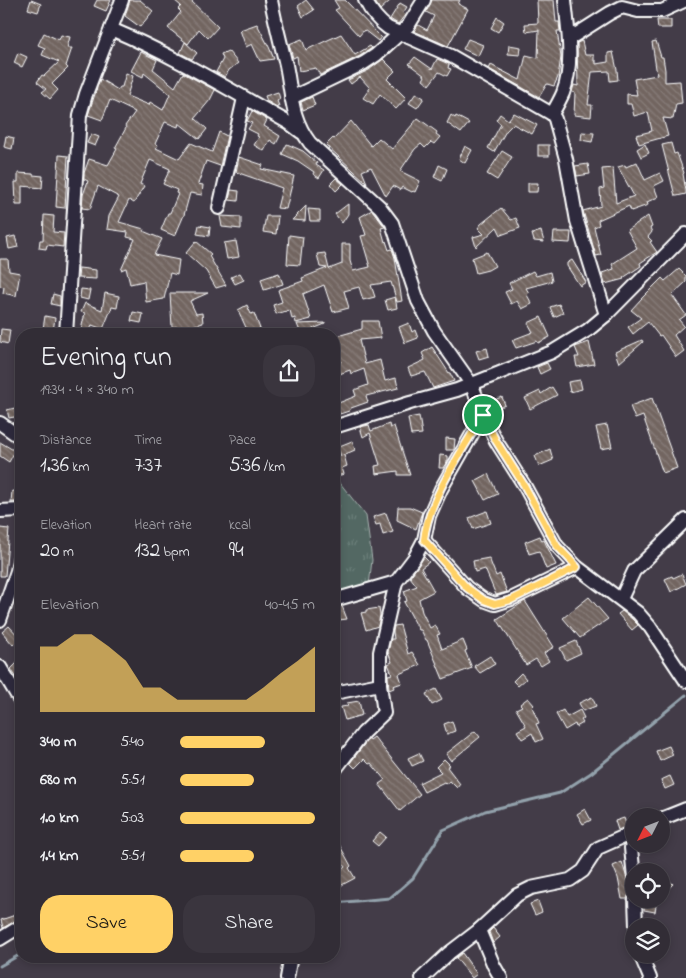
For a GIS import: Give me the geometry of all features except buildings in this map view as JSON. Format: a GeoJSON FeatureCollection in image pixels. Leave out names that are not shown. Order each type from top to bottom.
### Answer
{"type":"FeatureCollection","features":[{"type":"Feature","properties":{"kind":"street"},"geometry":{"type":"LineString","coordinates":[[66,328],[80,115],[86,94],[122,0]]}},
{"type":"Feature","properties":{"kind":"street"},"geometry":{"type":"LineString","coordinates":[[271,0],[286,67],[294,116],[302,133],[310,143],[380,207],[387,216],[398,240],[418,300],[434,331],[472,385],[483,415],[496,441],[524,485],[557,546],[577,567],[638,613],[650,627],[686,681]]}},
{"type":"Feature","properties":{"kind":"street"},"geometry":{"type":"LineString","coordinates":[[365,0],[370,11],[379,22],[388,28],[451,56],[552,114],[566,159],[577,221],[606,315]]}},
{"type":"Feature","properties":{"kind":"street"},"geometry":{"type":"LineString","coordinates":[[291,98],[364,63],[408,26],[424,0]]}},
{"type":"Feature","properties":{"kind":"street"},"geometry":{"type":"LineString","coordinates":[[552,114],[564,87],[570,52],[565,0]]}},
{"type":"Feature","properties":{"kind":"street"},"geometry":{"type":"LineString","coordinates":[[569,39],[622,7],[638,11],[662,11],[670,4],[686,0]]}},
{"type":"Feature","properties":{"kind":"street"},"geometry":{"type":"LineString","coordinates":[[111,29],[188,65],[289,123],[302,133]]}},
{"type":"Feature","properties":{"kind":"street"},"geometry":{"type":"LineString","coordinates":[[219,208],[244,98]]}},
{"type":"Feature","properties":{"kind":"street"},"geometry":{"type":"LineString","coordinates":[[340,425],[472,385],[552,352],[588,330],[606,315],[686,234]]}},
{"type":"Feature","properties":{"kind":"street"},"geometry":{"type":"LineString","coordinates":[[340,763],[363,733],[384,713],[380,684],[381,643],[396,582],[424,540],[429,516],[441,489],[483,415]]}},
{"type":"Feature","properties":{"kind":"street"},"geometry":{"type":"LineString","coordinates":[[0,423],[15,434]]}},
{"type":"Feature","properties":{"kind":"street"},"geometry":{"type":"LineString","coordinates":[[0,511],[15,510]]}},
{"type":"Feature","properties":{"kind":"street"},"geometry":{"type":"LineString","coordinates":[[621,599],[634,571],[686,520]]}},
{"type":"Feature","properties":{"kind":"street"},"geometry":{"type":"LineString","coordinates":[[424,540],[467,588],[484,600],[495,604],[511,600],[577,567]]}},
{"type":"Feature","properties":{"kind":"street"},"geometry":{"type":"LineString","coordinates":[[0,620],[15,577]]}},
{"type":"Feature","properties":{"kind":"street"},"geometry":{"type":"LineString","coordinates":[[340,598],[396,582]]}},
{"type":"Feature","properties":{"kind":"street"},"geometry":{"type":"LineString","coordinates":[[0,667],[15,692]]}},
{"type":"Feature","properties":{"kind":"street"},"geometry":{"type":"LineString","coordinates":[[340,692],[380,684]]}},
{"type":"Feature","properties":{"kind":"street"},"geometry":{"type":"LineString","coordinates":[[670,815],[686,809]]}},
{"type":"Feature","properties":{"kind":"street"},"geometry":{"type":"LineString","coordinates":[[422,978],[517,895],[531,888],[570,880],[583,870],[598,848],[625,836]]}},
{"type":"Feature","properties":{"kind":"street"},"geometry":{"type":"LineString","coordinates":[[0,939],[15,930]]}},
{"type":"Feature","properties":{"kind":"street"},"geometry":{"type":"LineString","coordinates":[[479,930],[501,978]]}},
{"type":"Feature","properties":{"kind":"street"},"geometry":{"type":"LineString","coordinates":[[287,978],[289,963]]}},
{"type":"Feature","properties":{"kind":"street"},"geometry":{"type":"LineString","coordinates":[[644,963],[650,978]]}},
{"type":"Feature","properties":{"kind":"green space"},"geometry":{"type":"Polygon","coordinates":[[[340,483],[366,516],[372,560],[369,586],[340,595],[340,483]]]}},
{"type":"Feature","properties":{"kind":"waterway"},"geometry":{"type":"LineString","coordinates":[[340,902],[390,898],[413,878],[443,830],[485,811],[560,793],[591,773],[686,695]]}},
{"type":"Feature","properties":{"kind":"waterway"},"geometry":{"type":"LineString","coordinates":[[0,966],[15,957]]}},
{"type":"Feature","properties":{"kind":"route"},"geometry":{"type":"LineString","coordinates":[[483,415],[557,546],[577,567],[535,586],[511,600],[495,604],[484,600],[467,588],[424,540],[425,528],[441,489],[483,415]]}}]}
